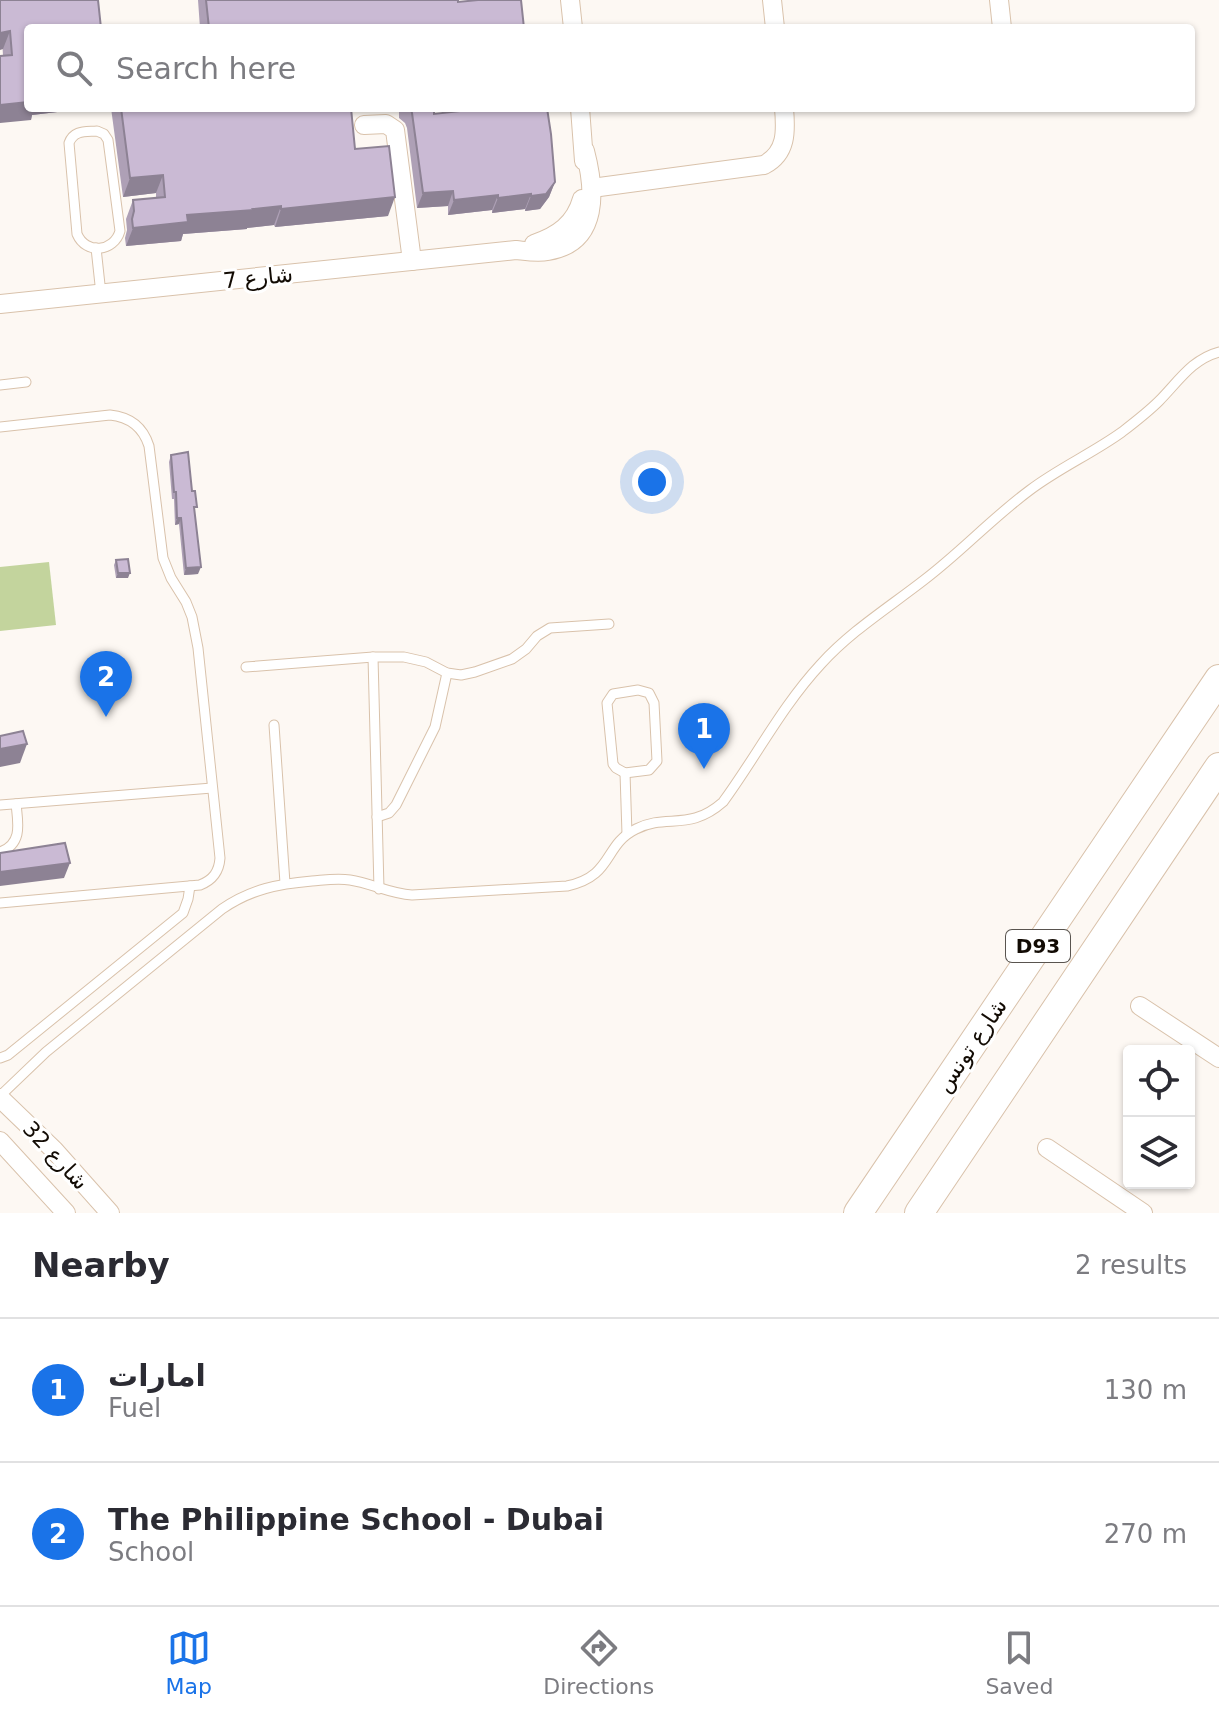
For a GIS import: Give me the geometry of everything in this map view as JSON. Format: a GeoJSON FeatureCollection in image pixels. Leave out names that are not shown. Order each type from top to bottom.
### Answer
{"type":"FeatureCollection","features":[{"type":"Feature","properties":{"kind":"main road","name":"شارع تونس"},"geometry":{"type":"LineString","coordinates":[[858,1213],[1219,679]]}},
{"type":"Feature","properties":{"kind":"main road","name":"D93"},"geometry":{"type":"LineString","coordinates":[[919,1213],[1219,767]]}},
{"type":"Feature","properties":{"kind":"street"},"geometry":{"type":"LineString","coordinates":[[570,0],[573,24]]}},
{"type":"Feature","properties":{"kind":"street"},"geometry":{"type":"LineString","coordinates":[[772,0],[775,24]]}},
{"type":"Feature","properties":{"kind":"street"},"geometry":{"type":"LineString","coordinates":[[999,0],[1002,24]]}},
{"type":"Feature","properties":{"kind":"street"},"geometry":{"type":"LineString","coordinates":[[516,250],[548,251],[566,245],[588,218],[592,188],[580,112]]}},
{"type":"Feature","properties":{"kind":"street"},"geometry":{"type":"LineString","coordinates":[[592,188],[764,165],[774,158],[782,146],[786,132],[784,112]]}},
{"type":"Feature","properties":{"kind":"street"},"geometry":{"type":"LineString","coordinates":[[364,125],[386,124],[395,130],[412,261]]}},
{"type":"Feature","properties":{"kind":"street"},"geometry":{"type":"LineString","coordinates":[[516,250],[557,235],[577,215],[584,186],[585,151]]}},
{"type":"Feature","properties":{"kind":"street","name":"شارع 7"},"geometry":{"type":"LineString","coordinates":[[0,304],[516,250]]}},
{"type":"Feature","properties":{"kind":"street"},"geometry":{"type":"LineString","coordinates":[[1140,1006],[1219,1058]]}},
{"type":"Feature","properties":{"kind":"street","name":"شارع 32"},"geometry":{"type":"LineString","coordinates":[[0,1097],[54,1150],[110,1213]]}},
{"type":"Feature","properties":{"kind":"street","name":"شارع 32"},"geometry":{"type":"LineString","coordinates":[[0,1141],[66,1213]]}},
{"type":"Feature","properties":{"kind":"street"},"geometry":{"type":"LineString","coordinates":[[1047,1148],[1143,1213]]}},
{"type":"Feature","properties":{"kind":"lane"},"geometry":{"type":"LineString","coordinates":[[97,131],[108,140],[120,231],[113,244],[96,248],[82,244],[77,234],[68,147],[70,139],[77,132],[97,131]]}},
{"type":"Feature","properties":{"kind":"lane"},"geometry":{"type":"LineString","coordinates":[[96,248],[101,294]]}},
{"type":"Feature","properties":{"kind":"lane"},"geometry":{"type":"LineString","coordinates":[[0,1097],[46,1052],[222,909],[252,892],[285,883],[335,879],[412,895],[567,886],[578,884],[598,873],[627,834],[642,826],[695,819],[714,810],[802,686],[843,642],[942,566],[1009,506],[1120,433],[1159,401],[1198,361],[1219,352]]}},
{"type":"Feature","properties":{"kind":"lane"},"geometry":{"type":"LineString","coordinates":[[0,385],[26,382]]}},
{"type":"Feature","properties":{"kind":"lane"},"geometry":{"type":"LineString","coordinates":[[0,427],[110,415],[128,419],[142,430],[149,446],[163,558],[192,617],[198,648],[220,866],[207,883],[190,886],[0,903]]}},
{"type":"Feature","properties":{"kind":"lane"},"geometry":{"type":"LineString","coordinates":[[246,667],[373,657],[412,658],[447,673],[468,674],[512,659],[550,628],[609,624]]}},
{"type":"Feature","properties":{"kind":"lane"},"geometry":{"type":"LineString","coordinates":[[373,657],[379,889]]}},
{"type":"Feature","properties":{"kind":"lane"},"geometry":{"type":"LineString","coordinates":[[377,817],[389,813],[396,805],[433,734],[447,673]]}},
{"type":"Feature","properties":{"kind":"lane"},"geometry":{"type":"LineString","coordinates":[[644,691],[654,703],[657,761],[649,770],[625,773],[616,768],[612,759],[607,703],[619,692],[644,691]]}},
{"type":"Feature","properties":{"kind":"lane"},"geometry":{"type":"LineString","coordinates":[[274,725],[285,883]]}},
{"type":"Feature","properties":{"kind":"lane"},"geometry":{"type":"LineString","coordinates":[[625,773],[627,834]]}},
{"type":"Feature","properties":{"kind":"lane"},"geometry":{"type":"LineString","coordinates":[[0,805],[212,788]]}},
{"type":"Feature","properties":{"kind":"lane"},"geometry":{"type":"LineString","coordinates":[[0,852],[7,850],[16,840],[16,804]]}},
{"type":"Feature","properties":{"kind":"lane"},"geometry":{"type":"LineString","coordinates":[[0,1058],[8,1055],[183,913],[190,886]]}},
{"type":"Feature","properties":{"kind":"green space"},"geometry":{"type":"Polygon","coordinates":[[[49,562],[56,625],[0,631],[0,567],[49,562]]]}},
{"type":"Feature","properties":{"kind":"building"},"geometry":{"type":"Polygon","coordinates":[[[0,0],[98,0],[101,24],[24,24],[24,102],[0,105],[0,56],[12,55],[10,31],[0,33],[0,0]]]}},
{"type":"Feature","properties":{"kind":"building"},"geometry":{"type":"Polygon","coordinates":[[[206,0],[521,0],[524,24],[209,24],[206,0]]]}},
{"type":"Feature","properties":{"kind":"building"},"geometry":{"type":"Polygon","coordinates":[[[122,112],[351,112],[355,149],[389,146],[395,197],[187,215],[188,222],[133,228],[133,200],[165,197],[163,175],[130,178],[122,112]]]}},
{"type":"Feature","properties":{"kind":"building"},"geometry":{"type":"Polygon","coordinates":[[[548,112],[555,182],[546,194],[531,196],[498,198],[498,195],[454,200],[453,191],[423,193],[412,113],[548,112]]]}},
{"type":"Feature","properties":{"kind":"building"},"geometry":{"type":"Polygon","coordinates":[[[188,452],[197,507],[194,507],[201,567],[186,568],[171,455],[188,452]]]}},
{"type":"Feature","properties":{"kind":"building"},"geometry":{"type":"Polygon","coordinates":[[[128,559],[130,573],[118,573],[116,560],[128,559]]]}},
{"type":"Feature","properties":{"kind":"building"},"geometry":{"type":"Polygon","coordinates":[[[23,731],[27,744],[0,749],[0,736],[23,731]]]}},
{"type":"Feature","properties":{"kind":"building"},"geometry":{"type":"Polygon","coordinates":[[[65,843],[70,863],[0,872],[0,853],[65,843]]]}},
{"type":"Feature","properties":{"kind":"place","name":"The Philippine School - Dubai"},"geometry":{"type":"Point","coordinates":[106,717]}},
{"type":"Feature","properties":{"kind":"place","name":"امارات"},"geometry":{"type":"Point","coordinates":[704,769]}}]}
